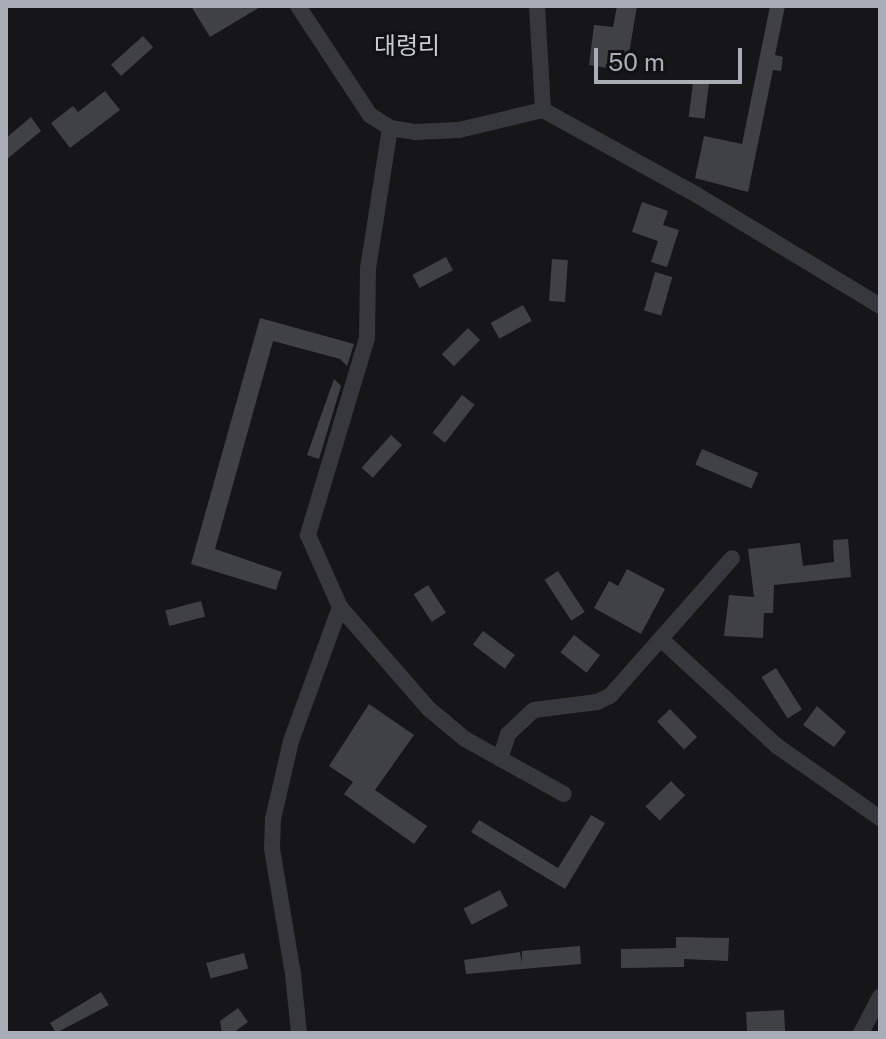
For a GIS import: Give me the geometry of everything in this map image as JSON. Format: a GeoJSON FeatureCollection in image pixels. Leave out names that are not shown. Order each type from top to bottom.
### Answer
{"type":"FeatureCollection","features":[{"type":"Feature","properties":{"kind":"street"},"geometry":{"type":"LineString","coordinates":[[298,6],[370,115],[390,128],[415,132],[459,130],[543,110],[697,195],[880,306]]}},
{"type":"Feature","properties":{"kind":"street"},"geometry":{"type":"LineString","coordinates":[[537,6],[543,110]]}},
{"type":"Feature","properties":{"kind":"street"},"geometry":{"type":"LineString","coordinates":[[390,128],[368,268],[367,338],[308,535],[340,607],[429,709],[465,739],[564,794]]}},
{"type":"Feature","properties":{"kind":"street"},"geometry":{"type":"LineString","coordinates":[[500,759],[508,734],[519,720],[534,710],[597,702],[610,696],[732,558]]}},
{"type":"Feature","properties":{"kind":"street"},"geometry":{"type":"LineString","coordinates":[[299,1033],[293,974],[272,848],[273,819],[291,741],[340,607]]}},
{"type":"Feature","properties":{"kind":"street"},"geometry":{"type":"LineString","coordinates":[[662,640],[777,746],[880,818]]}},
{"type":"Feature","properties":{"kind":"street"},"geometry":{"type":"LineString","coordinates":[[861,1033],[880,997]]}},
{"type":"Feature","properties":{"kind":"building"},"geometry":{"type":"Polygon","coordinates":[[[191,6],[262,6],[210,37],[191,6]]]}},
{"type":"Feature","properties":{"kind":"building"},"geometry":{"type":"Polygon","coordinates":[[[617,6],[637,6],[626,71],[589,65],[594,25],[613,27],[617,6]]]}},
{"type":"Feature","properties":{"kind":"building"},"geometry":{"type":"Polygon","coordinates":[[[770,6],[785,6],[775,55],[783,57],[781,71],[773,70],[748,192],[695,178],[704,136],[742,144],[770,6]]]}},
{"type":"Feature","properties":{"kind":"building"},"geometry":{"type":"Polygon","coordinates":[[[143,36],[153,47],[121,76],[111,65],[143,36]]]}},
{"type":"Feature","properties":{"kind":"building"},"geometry":{"type":"Polygon","coordinates":[[[693,82],[709,84],[705,119],[689,117],[693,82]]]}},
{"type":"Feature","properties":{"kind":"building"},"geometry":{"type":"Polygon","coordinates":[[[105,91],[120,110],[70,148],[51,123],[73,106],[78,112],[105,91]]]}},
{"type":"Feature","properties":{"kind":"building"},"geometry":{"type":"Polygon","coordinates":[[[31,117],[41,131],[6,160],[6,138],[31,117]]]}},
{"type":"Feature","properties":{"kind":"building"},"geometry":{"type":"Polygon","coordinates":[[[642,202],[668,211],[663,225],[679,230],[667,267],[651,262],[658,241],[632,232],[642,202]]]}},
{"type":"Feature","properties":{"kind":"building"},"geometry":{"type":"Polygon","coordinates":[[[446,257],[453,270],[419,288],[412,275],[446,257]]]}},
{"type":"Feature","properties":{"kind":"building"},"geometry":{"type":"Polygon","coordinates":[[[552,259],[568,260],[565,302],[549,301],[552,259]]]}},
{"type":"Feature","properties":{"kind":"building"},"geometry":{"type":"Polygon","coordinates":[[[655,272],[672,277],[661,315],[644,310],[655,272]]]}},
{"type":"Feature","properties":{"kind":"building"},"geometry":{"type":"Polygon","coordinates":[[[523,305],[532,321],[499,339],[491,323],[523,305]]]}},
{"type":"Feature","properties":{"kind":"building"},"geometry":{"type":"Polygon","coordinates":[[[260,318],[354,344],[347,366],[340,359],[273,341],[215,549],[282,572],[276,590],[191,564],[260,318]]]}},
{"type":"Feature","properties":{"kind":"building"},"geometry":{"type":"Polygon","coordinates":[[[468,328],[480,340],[454,366],[442,354],[468,328]]]}},
{"type":"Feature","properties":{"kind":"building"},"geometry":{"type":"Polygon","coordinates":[[[334,379],[341,386],[319,459],[307,455],[334,379]]]}},
{"type":"Feature","properties":{"kind":"building"},"geometry":{"type":"Polygon","coordinates":[[[462,395],[475,405],[445,443],[432,433],[462,395]]]}},
{"type":"Feature","properties":{"kind":"building"},"geometry":{"type":"Polygon","coordinates":[[[391,435],[402,445],[373,478],[362,468],[391,435]]]}},
{"type":"Feature","properties":{"kind":"building"},"geometry":{"type":"Polygon","coordinates":[[[702,449],[758,473],[752,488],[695,465],[702,449]]]}},
{"type":"Feature","properties":{"kind":"building"},"geometry":{"type":"Polygon","coordinates":[[[848,539],[851,577],[774,585],[773,613],[764,613],[763,638],[724,636],[729,595],[754,597],[748,549],[800,543],[803,566],[834,562],[833,540],[848,539]]]}},
{"type":"Feature","properties":{"kind":"building"},"geometry":{"type":"Polygon","coordinates":[[[627,569],[665,589],[641,634],[594,608],[609,581],[618,586],[627,569]]]}},
{"type":"Feature","properties":{"kind":"building"},"geometry":{"type":"Polygon","coordinates":[[[558,571],[585,612],[571,621],[545,580],[558,571]]]}},
{"type":"Feature","properties":{"kind":"building"},"geometry":{"type":"Polygon","coordinates":[[[428,585],[446,613],[432,622],[414,594],[428,585]]]}},
{"type":"Feature","properties":{"kind":"building"},"geometry":{"type":"Polygon","coordinates":[[[201,601],[205,616],[169,626],[165,611],[201,601]]]}},
{"type":"Feature","properties":{"kind":"building"},"geometry":{"type":"Polygon","coordinates":[[[483,631],[515,655],[505,669],[473,645],[483,631]]]}},
{"type":"Feature","properties":{"kind":"building"},"geometry":{"type":"Polygon","coordinates":[[[574,635],[600,655],[586,673],[560,652],[574,635]]]}},
{"type":"Feature","properties":{"kind":"building"},"geometry":{"type":"Polygon","coordinates":[[[776,668],[802,710],[788,719],[762,677],[776,668]]]}},
{"type":"Feature","properties":{"kind":"building"},"geometry":{"type":"Polygon","coordinates":[[[369,704],[414,735],[375,790],[427,826],[414,844],[344,794],[353,782],[329,766],[369,704]]]}},
{"type":"Feature","properties":{"kind":"building"},"geometry":{"type":"Polygon","coordinates":[[[817,706],[846,732],[834,747],[803,725],[817,706]]]}},
{"type":"Feature","properties":{"kind":"building"},"geometry":{"type":"Polygon","coordinates":[[[670,709],[697,737],[684,750],[657,722],[670,709]]]}},
{"type":"Feature","properties":{"kind":"building"},"geometry":{"type":"Polygon","coordinates":[[[671,781],[685,795],[660,821],[646,806],[671,781]]]}},
{"type":"Feature","properties":{"kind":"building"},"geometry":{"type":"Polygon","coordinates":[[[591,815],[605,823],[565,889],[471,832],[479,820],[558,868],[591,815]]]}},
{"type":"Feature","properties":{"kind":"building"},"geometry":{"type":"Polygon","coordinates":[[[500,890],[508,906],[472,925],[463,909],[500,890]]]}},
{"type":"Feature","properties":{"kind":"building"},"geometry":{"type":"Polygon","coordinates":[[[676,937],[729,938],[728,961],[684,959],[684,967],[621,968],[621,949],[676,948],[676,937]]]}},
{"type":"Feature","properties":{"kind":"building"},"geometry":{"type":"Polygon","coordinates":[[[580,946],[581,964],[466,974],[464,960],[520,952],[522,964],[522,951],[580,946]]]}},
{"type":"Feature","properties":{"kind":"building"},"geometry":{"type":"Polygon","coordinates":[[[244,953],[248,968],[210,979],[206,963],[244,953]]]}},
{"type":"Feature","properties":{"kind":"building"},"geometry":{"type":"Polygon","coordinates":[[[101,992],[109,1005],[56,1033],[50,1023],[101,992]]]}},
{"type":"Feature","properties":{"kind":"building"},"geometry":{"type":"Polygon","coordinates":[[[238,1008],[248,1022],[233,1033],[222,1033],[220,1021],[238,1008]]]}},
{"type":"Feature","properties":{"kind":"building"},"geometry":{"type":"Polygon","coordinates":[[[784,1010],[785,1032],[747,1033],[746,1012],[784,1010]]]}},
{"type":"Feature","properties":{"kind":"district","name":"대령리"},"geometry":{"type":"Point","coordinates":[407,46]}}]}
